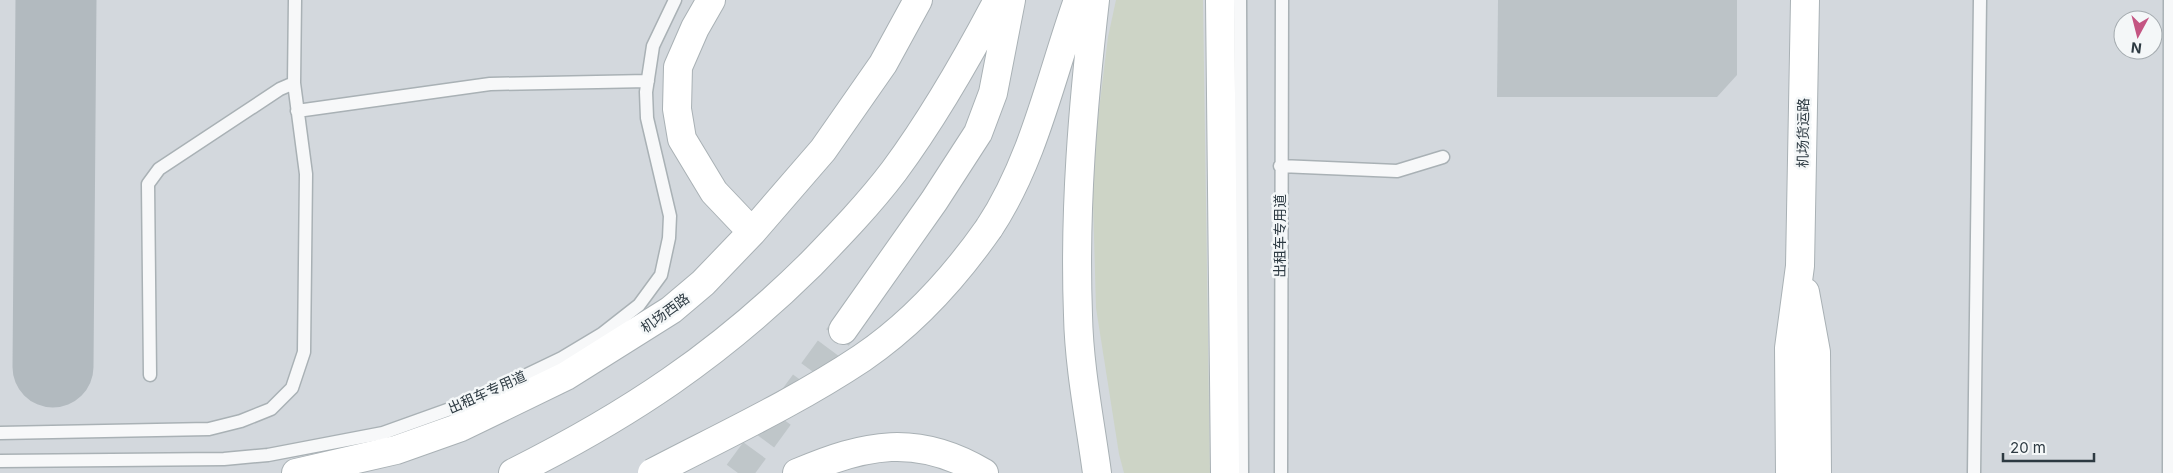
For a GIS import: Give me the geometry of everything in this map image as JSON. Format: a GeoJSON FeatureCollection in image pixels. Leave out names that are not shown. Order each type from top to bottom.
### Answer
{"type":"FeatureCollection","features":[{"type":"Feature","properties":{"kind":"street"},"geometry":{"type":"LineString","coordinates":[[711,0],[695,28],[678,67],[677,109],[682,138],[714,192],[752,232]]}},
{"type":"Feature","properties":{"kind":"street","name":"机场西路"},"geometry":{"type":"LineString","coordinates":[[296,473],[371,457],[434,438],[537,392],[634,336],[671,310],[702,283],[752,232],[823,150],[892,49],[918,0]]}},
{"type":"Feature","properties":{"kind":"street"},"geometry":{"type":"LineString","coordinates":[[513,473],[578,440],[652,396],[693,367],[776,299],[856,217],[894,171],[952,86],[998,0]]}},
{"type":"Feature","properties":{"kind":"street"},"geometry":{"type":"LineString","coordinates":[[843,330],[934,201],[978,133],[993,93],[1011,0]]}},
{"type":"Feature","properties":{"kind":"street"},"geometry":{"type":"LineString","coordinates":[[652,473],[791,400],[862,358],[891,336],[933,297],[970,254],[1006,202],[1025,157],[1078,0]]}},
{"type":"Feature","properties":{"kind":"street"},"geometry":{"type":"LineString","coordinates":[[1096,0],[1081,136],[1076,228],[1078,316],[1097,473]]}},
{"type":"Feature","properties":{"kind":"street"},"geometry":{"type":"LineString","coordinates":[[1220,0],[1225,473]]}},
{"type":"Feature","properties":{"kind":"street","name":"机场货运路"},"geometry":{"type":"LineString","coordinates":[[1790,473],[1790,348],[1800,266],[1805,0]]}},
{"type":"Feature","properties":{"kind":"street","name":"机场货运路"},"geometry":{"type":"LineString","coordinates":[[1800,266],[1816,352],[1817,473]]}},
{"type":"Feature","properties":{"kind":"street"},"geometry":{"type":"LineString","coordinates":[[797,473],[852,452],[900,446],[938,452],[984,473]]}},
{"type":"Feature","properties":{"kind":"lane"},"geometry":{"type":"LineString","coordinates":[[0,433],[209,429],[241,421],[271,409],[292,388],[304,352],[306,174],[294,83],[295,0]]}},
{"type":"Feature","properties":{"kind":"lane","name":"出租车专用道"},"geometry":{"type":"LineString","coordinates":[[0,461],[203,460],[268,455],[308,448],[392,430],[450,409],[562,358],[602,334],[639,305],[661,275],[669,238],[670,216],[647,118],[648,81],[653,46],[675,0]]}},
{"type":"Feature","properties":{"kind":"lane"},"geometry":{"type":"LineString","coordinates":[[1240,0],[1242,473]]}},
{"type":"Feature","properties":{"kind":"lane","name":"出租车专用道"},"geometry":{"type":"LineString","coordinates":[[1281,473],[1280,166],[1282,0]]}},
{"type":"Feature","properties":{"kind":"lane"},"geometry":{"type":"LineString","coordinates":[[1974,473],[1980,0]]}},
{"type":"Feature","properties":{"kind":"lane"},"geometry":{"type":"LineString","coordinates":[[2169,473],[2170,0]]}},
{"type":"Feature","properties":{"kind":"lane"},"geometry":{"type":"LineString","coordinates":[[297,110],[490,84],[648,81]]}},
{"type":"Feature","properties":{"kind":"lane"},"geometry":{"type":"LineString","coordinates":[[150,375],[148,184],[159,169],[280,89],[294,83]]}},
{"type":"Feature","properties":{"kind":"lane"},"geometry":{"type":"LineString","coordinates":[[1280,166],[1397,171],[1443,157]]}},
{"type":"Feature","properties":{"kind":"shaded area"},"geometry":{"type":"Polygon","coordinates":[[[0,0],[2173,0],[2173,473],[0,473],[0,0]]]}},
{"type":"Feature","properties":{"kind":"shaded area"},"geometry":{"type":"Polygon","coordinates":[[[1116,0],[1203,0],[1210,473],[1124,473],[1119,454],[1096,308],[1092,166],[1108,37],[1116,0]]]}},
{"type":"Feature","properties":{"kind":"building"},"geometry":{"type":"Polygon","coordinates":[[[1498,0],[1737,0],[1737,75],[1717,97],[1497,97],[1498,0]]]}},
{"type":"Feature","properties":{"kind":"taxiway"},"geometry":{"type":"LineString","coordinates":[[53,367],[56,0]]}},
{"type":"Feature","properties":{"kind":"tunnel"},"geometry":{"type":"LineString","coordinates":[[738,473],[843,330]]}}]}
